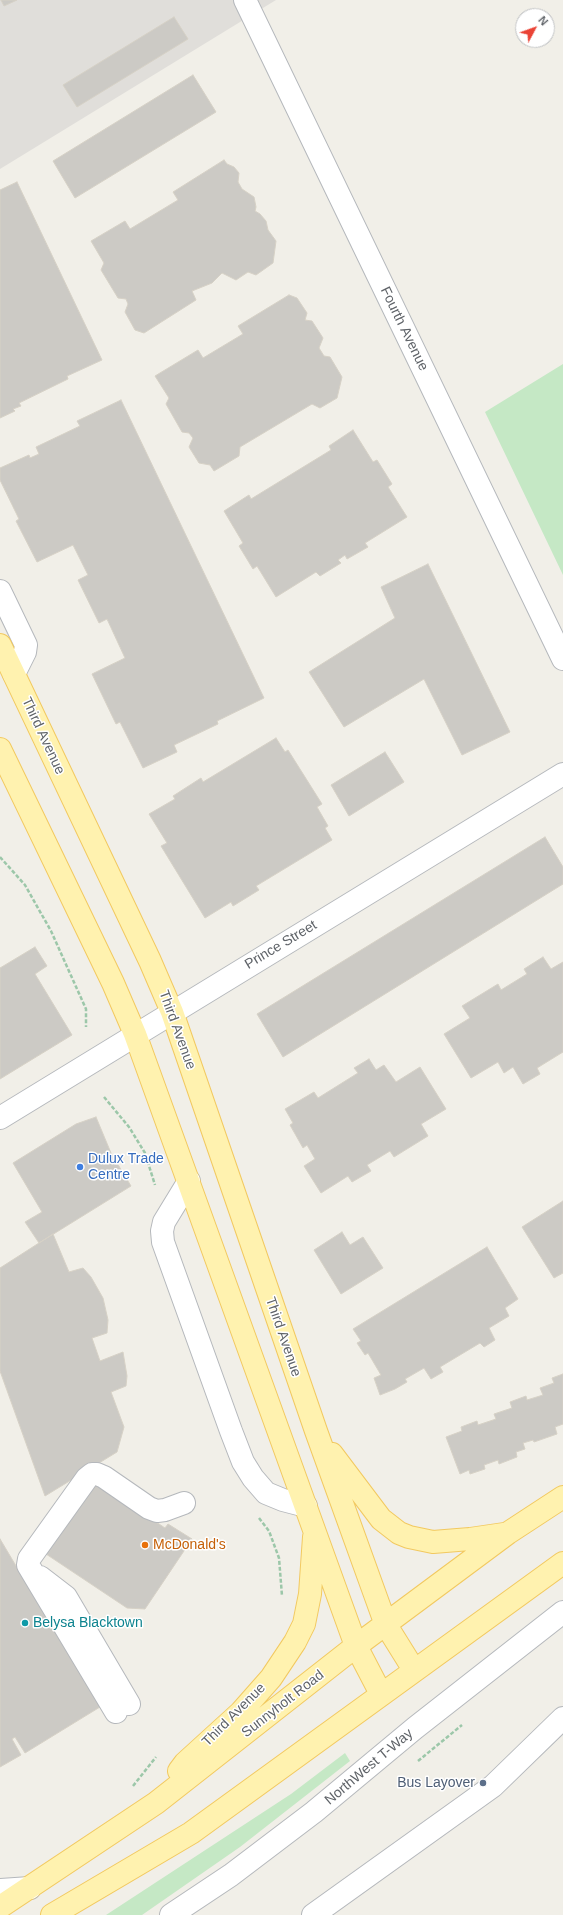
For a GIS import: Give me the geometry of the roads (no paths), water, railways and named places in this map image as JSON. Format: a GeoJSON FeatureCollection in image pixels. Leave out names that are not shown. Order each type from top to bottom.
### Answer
{"type":"FeatureCollection","features":[{"type":"Feature","properties":{"kind":"main road","name":"Third Avenue"},"geometry":{"type":"LineString","coordinates":[[0,645],[150,961],[172,1012],[316,1432],[386,1625],[414,1670]]}},
{"type":"Feature","properties":{"kind":"main road","name":"Third Avenue"},"geometry":{"type":"LineString","coordinates":[[0,749],[113,983],[135,1034],[356,1646],[381,1694]]}},
{"type":"Feature","properties":{"kind":"main road","name":"Third Avenue"},"geometry":{"type":"LineString","coordinates":[[316,1432],[381,1519],[399,1533],[409,1537],[433,1542],[464,1540],[508,1534]]}},
{"type":"Feature","properties":{"kind":"main road","name":"Sunnyholt Road"},"geometry":{"type":"LineString","coordinates":[[0,1907],[156,1803],[356,1646],[508,1534],[563,1497]]}},
{"type":"Feature","properties":{"kind":"main road","name":"Third Avenue"},"geometry":{"type":"LineString","coordinates":[[156,1803],[185,1763],[241,1712],[271,1678],[295,1642],[304,1624],[310,1594],[314,1528]]}},
{"type":"Feature","properties":{"kind":"main road"},"geometry":{"type":"LineString","coordinates":[[52,1915],[191,1833],[563,1562]]}},
{"type":"Feature","properties":{"kind":"street","name":"Fourth Avenue"},"geometry":{"type":"LineString","coordinates":[[245,0],[563,659]]}},
{"type":"Feature","properties":{"kind":"street"},"geometry":{"type":"LineString","coordinates":[[0,591],[26,645],[26,652],[14,674]]}},
{"type":"Feature","properties":{"kind":"street","name":"Prince Street"},"geometry":{"type":"LineString","coordinates":[[0,1118],[135,1034],[563,774]]}},
{"type":"Feature","properties":{"kind":"street"},"geometry":{"type":"LineString","coordinates":[[189,1181],[164,1222],[162,1231],[163,1242],[226,1417],[243,1462],[257,1483],[266,1493],[306,1506]]}},
{"type":"Feature","properties":{"kind":"street"},"geometry":{"type":"LineString","coordinates":[[123,1708],[66,1597],[32,1572],[28,1565],[29,1559],[87,1478],[92,1474],[97,1474],[104,1477],[149,1508],[165,1510],[184,1503]]}},
{"type":"Feature","properties":{"kind":"street","name":"NorthWest T-Way"},"geometry":{"type":"LineString","coordinates":[[171,1915],[232,1875],[314,1812],[421,1724],[563,1612]]}},
{"type":"Feature","properties":{"kind":"street"},"geometry":{"type":"LineString","coordinates":[[313,1915],[493,1786],[563,1718]]}},
{"type":"Feature","properties":{"kind":"street"},"geometry":{"type":"LineString","coordinates":[[0,1890],[30,1888]]}},
{"type":"Feature","properties":{"kind":"place","name":"Dulux Trade Centre"},"geometry":{"type":"Point","coordinates":[80,1167]}},
{"type":"Feature","properties":{"kind":"place","name":"McDonald's"},"geometry":{"type":"Point","coordinates":[145,1545]}},
{"type":"Feature","properties":{"kind":"place","name":"Belysa Blacktown"},"geometry":{"type":"Point","coordinates":[25,1623]}},
{"type":"Feature","properties":{"kind":"place","name":"Bus Layover"},"geometry":{"type":"Point","coordinates":[483,1783]}}]}
